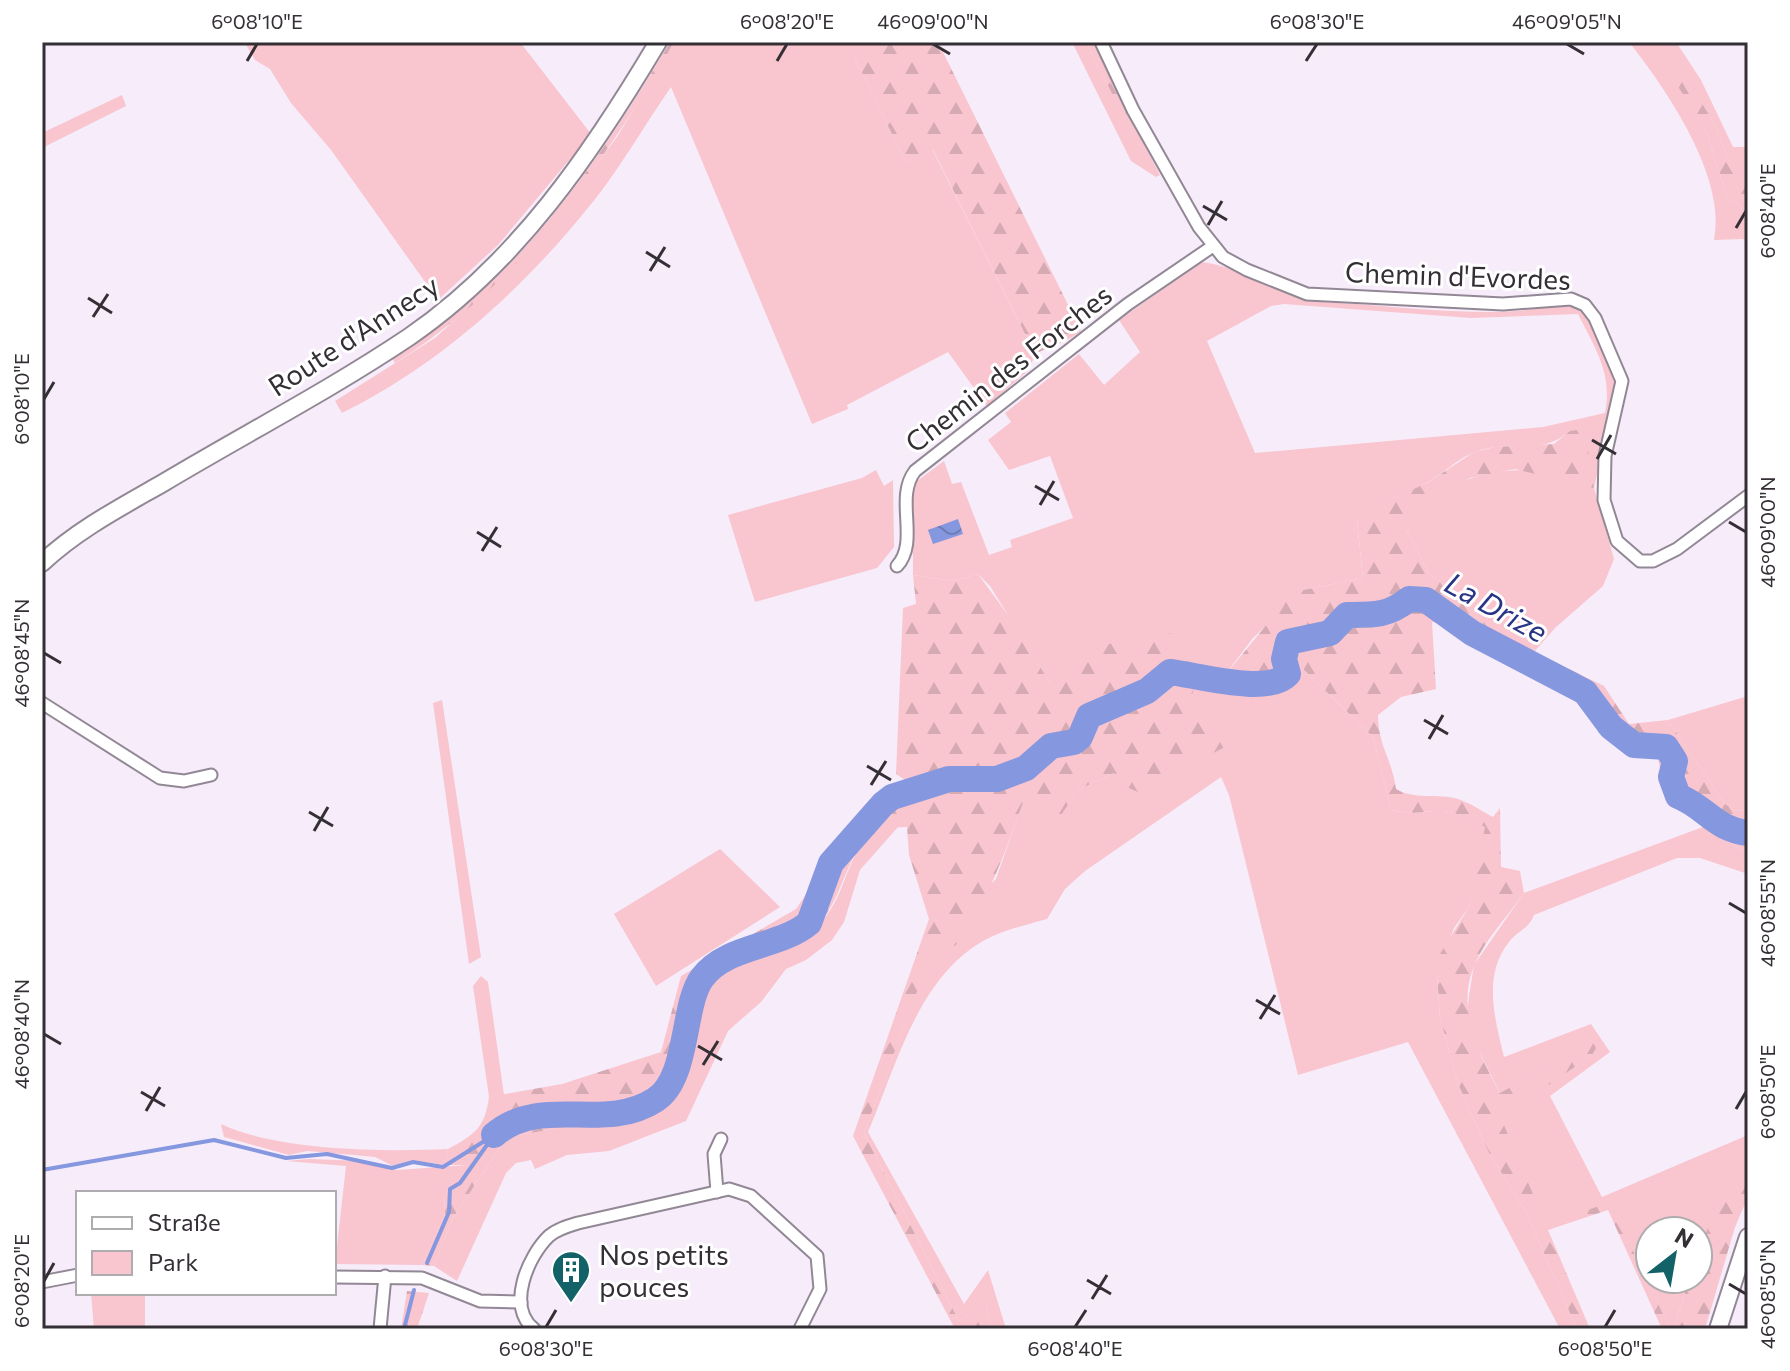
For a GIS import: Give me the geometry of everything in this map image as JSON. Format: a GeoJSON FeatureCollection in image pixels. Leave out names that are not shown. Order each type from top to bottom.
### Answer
{"type":"FeatureCollection","features":[{"type":"Feature","properties":{"kind":"main road","name":"Route d'Annecy"},"geometry":{"type":"LineString","coordinates":[[42,563],[92,525],[353,371],[446,309],[511,246],[561,189],[603,130],[658,42]]}},
{"type":"Feature","properties":{"kind":"main road"},"geometry":{"type":"LineString","coordinates":[[1718,1329],[1748,1237]]}},
{"type":"Feature","properties":{"kind":"street","name":"Chemin d'Evordes"},"geometry":{"type":"LineString","coordinates":[[1101,42],[1160,160],[1213,246],[1247,270],[1307,294],[1503,304],[1580,301],[1595,318],[1621,373],[1620,400],[1605,456],[1603,485],[1611,525],[1622,547],[1640,561],[1665,556],[1748,496]]}},
{"type":"Feature","properties":{"kind":"street","name":"Chemin des Forches"},"geometry":{"type":"LineString","coordinates":[[897,566],[906,552],[906,493],[915,471],[1128,304],[1213,246]]}},
{"type":"Feature","properties":{"kind":"street"},"geometry":{"type":"LineString","coordinates":[[42,703],[160,778],[184,781],[211,775]]}},
{"type":"Feature","properties":{"kind":"street"},"geometry":{"type":"LineString","coordinates":[[717,1192],[714,1154],[721,1139]]}},
{"type":"Feature","properties":{"kind":"street"},"geometry":{"type":"LineString","coordinates":[[534,1329],[525,1319],[522,1287],[543,1244],[555,1232],[578,1223],[735,1190],[751,1196],[815,1254],[821,1269],[820,1289],[800,1329]]}},
{"type":"Feature","properties":{"kind":"street"},"geometry":{"type":"LineString","coordinates":[[42,1282],[76,1275]]}},
{"type":"Feature","properties":{"kind":"street"},"geometry":{"type":"LineString","coordinates":[[336,1277],[385,1276],[431,1280],[487,1302],[521,1302]]}},
{"type":"Feature","properties":{"kind":"street"},"geometry":{"type":"LineString","coordinates":[[380,1329],[385,1276]]}},
{"type":"Feature","properties":{"kind":"green space"},"geometry":{"type":"Polygon","coordinates":[[[520,42],[591,134],[498,245],[438,300],[331,150],[291,103],[270,69],[255,60],[245,43],[520,42]]]}},
{"type":"Feature","properties":{"kind":"green space"},"geometry":{"type":"Polygon","coordinates":[[[670,42],[674,42],[618,133],[554,220],[480,298],[395,363],[392,358],[436,329],[477,295],[550,218],[614,132],[670,42]]]}},
{"type":"Feature","properties":{"kind":"green space"},"geometry":{"type":"Polygon","coordinates":[[[674,42],[847,42],[906,163],[932,149],[1035,354],[1029,370],[987,406],[948,352],[847,405],[848,409],[812,424],[671,87],[596,198],[512,292],[414,371],[342,413],[335,401],[435,338],[493,285],[581,185],[617,137],[674,42]]]}},
{"type":"Feature","properties":{"kind":"green space"},"geometry":{"type":"Polygon","coordinates":[[[847,42],[938,42],[1081,331],[1035,354],[933,150],[906,163],[847,42]]]}},
{"type":"Feature","properties":{"kind":"green space"},"geometry":{"type":"Polygon","coordinates":[[[1072,42],[1086,42],[1140,148],[1145,146],[1160,175],[1156,177],[1131,161],[1072,42]]]}},
{"type":"Feature","properties":{"kind":"green space"},"geometry":{"type":"Polygon","coordinates":[[[1086,42],[1096,42],[1145,146],[1140,149],[1086,42]]]}},
{"type":"Feature","properties":{"kind":"green space"},"geometry":{"type":"Polygon","coordinates":[[[1629,42],[1651,42],[1707,134],[1727,197],[1740,206],[1748,223],[1748,244],[1743,239],[1714,240],[1716,216],[1703,163],[1676,109],[1629,42]]]}},
{"type":"Feature","properties":{"kind":"green space"},"geometry":{"type":"Polygon","coordinates":[[[1651,42],[1665,45],[1713,121],[1727,156],[1748,156],[1748,223],[1740,206],[1727,197],[1707,134],[1651,42]]]}},
{"type":"Feature","properties":{"kind":"green space"},"geometry":{"type":"Polygon","coordinates":[[[1662,42],[1676,42],[1701,80],[1733,147],[1748,147],[1748,156],[1727,156],[1713,121],[1662,42]]]}},
{"type":"Feature","properties":{"kind":"green space"},"geometry":{"type":"Polygon","coordinates":[[[122,95],[126,106],[42,148],[42,133],[122,95]]]}},
{"type":"Feature","properties":{"kind":"green space"},"geometry":{"type":"Polygon","coordinates":[[[1202,262],[1323,302],[1469,312],[1554,306],[1581,310],[1589,315],[1618,381],[1594,488],[1614,559],[1603,586],[1555,628],[1534,652],[1532,643],[1429,574],[1407,532],[1421,508],[1445,489],[1502,471],[1529,471],[1570,431],[1559,439],[1536,446],[1488,448],[1475,452],[1428,482],[1365,514],[1357,521],[1363,578],[1303,590],[1253,638],[1222,679],[1200,672],[1169,633],[1050,683],[990,586],[978,574],[953,581],[913,575],[913,484],[944,461],[952,484],[961,482],[989,555],[1012,547],[1010,540],[1073,518],[1050,456],[1009,470],[988,440],[1011,422],[1005,413],[1079,354],[1104,385],[1140,352],[1119,320],[1202,262]],[[1284,304],[1271,306],[1207,341],[1255,453],[1543,427],[1605,413],[1607,386],[1604,374],[1578,314],[1471,318],[1284,304]]]}},
{"type":"Feature","properties":{"kind":"green space"},"geometry":{"type":"Polygon","coordinates":[[[1585,429],[1594,488],[1515,469],[1470,478],[1423,505],[1407,532],[1429,574],[1532,643],[1534,652],[1604,686],[1629,724],[1668,720],[1724,803],[1735,811],[1748,809],[1748,853],[1703,827],[1665,796],[1658,758],[1619,747],[1598,732],[1600,725],[1588,702],[1575,691],[1444,624],[1432,622],[1436,689],[1401,697],[1378,715],[1396,789],[1410,794],[1458,799],[1493,817],[1500,808],[1501,867],[1520,871],[1524,893],[1480,954],[1469,981],[1468,998],[1472,1031],[1500,1093],[1592,1041],[1596,1048],[1592,1055],[1501,1118],[1546,1225],[1610,1202],[1634,1253],[1634,1267],[1608,1210],[1548,1230],[1590,1329],[1577,1329],[1526,1212],[1489,1153],[1458,1084],[1440,1017],[1437,974],[1440,954],[1469,907],[1485,827],[1448,812],[1407,813],[1391,810],[1373,737],[1303,669],[1293,685],[1266,686],[1222,679],[1286,601],[1303,590],[1363,578],[1357,520],[1369,509],[1427,483],[1474,452],[1495,447],[1554,444],[1570,431],[1585,429]]]}},
{"type":"Feature","properties":{"kind":"green space"},"geometry":{"type":"Polygon","coordinates":[[[876,470],[884,486],[893,480],[894,547],[877,568],[755,602],[728,515],[862,478],[876,470]]]}},
{"type":"Feature","properties":{"kind":"green space"},"geometry":{"type":"Polygon","coordinates":[[[978,574],[1013,622],[1050,683],[1102,646],[1142,635],[1170,633],[1200,672],[1191,698],[1225,747],[1138,792],[1122,785],[1114,773],[1078,790],[1055,824],[1024,800],[995,876],[967,929],[955,946],[937,938],[864,1133],[959,1321],[986,1302],[991,1329],[955,1329],[853,1136],[929,919],[909,855],[907,827],[888,829],[873,835],[863,844],[854,856],[835,900],[820,920],[712,976],[682,1076],[668,1098],[616,1118],[507,1137],[453,1218],[434,1266],[422,1265],[445,1214],[444,1194],[467,1165],[445,1165],[448,1149],[477,1129],[485,1116],[489,1097],[562,1084],[661,1052],[681,976],[796,909],[866,806],[908,782],[896,774],[903,608],[916,604],[913,575],[953,581],[978,574]]]}},
{"type":"Feature","properties":{"kind":"green space"},"geometry":{"type":"Polygon","coordinates":[[[1303,669],[1373,737],[1391,810],[1407,813],[1449,812],[1486,827],[1469,907],[1454,928],[1437,974],[1440,1017],[1458,1084],[1489,1153],[1526,1212],[1577,1329],[1560,1329],[1408,1042],[1298,1075],[1229,795],[1221,777],[1085,871],[1065,889],[1047,919],[991,937],[960,957],[941,978],[911,1026],[868,1132],[964,1304],[988,1270],[1006,1329],[991,1329],[986,1303],[959,1321],[864,1133],[937,937],[996,879],[1024,799],[1055,823],[1078,790],[1114,773],[1191,698],[1197,680],[1245,687],[1281,687],[1293,685],[1303,669]]]}},
{"type":"Feature","properties":{"kind":"green space"},"geometry":{"type":"Polygon","coordinates":[[[1748,696],[1748,809],[1735,811],[1724,803],[1668,720],[1748,696]]]}},
{"type":"Feature","properties":{"kind":"green space"},"geometry":{"type":"Polygon","coordinates":[[[442,700],[481,957],[469,964],[433,703],[442,700]]]}},
{"type":"Feature","properties":{"kind":"green space"},"geometry":{"type":"Polygon","coordinates":[[[885,827],[898,827],[860,870],[844,922],[832,940],[806,960],[786,969],[761,1002],[728,1031],[686,1121],[609,1151],[567,1155],[535,1169],[531,1160],[516,1163],[506,1173],[457,1281],[434,1266],[453,1218],[507,1137],[616,1118],[668,1098],[688,1059],[712,976],[826,916],[863,843],[885,827]]]}},
{"type":"Feature","properties":{"kind":"green space"},"geometry":{"type":"Polygon","coordinates":[[[1703,827],[1748,853],[1748,874],[1700,858],[1677,858],[1534,915],[1501,955],[1493,983],[1495,1013],[1504,1057],[1591,1024],[1610,1052],[1550,1096],[1602,1197],[1748,1135],[1748,1162],[1714,1222],[1714,1215],[1634,1215],[1634,1253],[1610,1203],[1546,1226],[1500,1117],[1592,1055],[1592,1042],[1500,1093],[1472,1037],[1467,1015],[1474,965],[1524,893],[1703,827]]]}},
{"type":"Feature","properties":{"kind":"green space"},"geometry":{"type":"Polygon","coordinates":[[[720,849],[780,907],[656,986],[614,914],[720,849]]]}},
{"type":"Feature","properties":{"kind":"green space"},"geometry":{"type":"Polygon","coordinates":[[[481,976],[488,982],[504,1095],[489,1097],[473,986],[481,976]]]}},
{"type":"Feature","properties":{"kind":"green space"},"geometry":{"type":"Polygon","coordinates":[[[221,1124],[244,1133],[301,1145],[364,1150],[448,1149],[445,1165],[412,1160],[393,1166],[375,1157],[307,1151],[289,1155],[224,1137],[221,1124]]]}},
{"type":"Feature","properties":{"kind":"green space"},"geometry":{"type":"Polygon","coordinates":[[[286,1161],[364,1161],[397,1170],[468,1165],[444,1194],[445,1214],[422,1265],[336,1264],[346,1166],[286,1161]]]}},
{"type":"Feature","properties":{"kind":"green space"},"geometry":{"type":"Polygon","coordinates":[[[1748,1162],[1748,1197],[1735,1227],[1705,1329],[1674,1329],[1684,1295],[1714,1295],[1713,1215],[1748,1162]]]}},
{"type":"Feature","properties":{"kind":"green space"},"geometry":{"type":"Polygon","coordinates":[[[407,1291],[429,1293],[417,1329],[401,1329],[407,1291]]]}},
{"type":"Feature","properties":{"kind":"green space"},"geometry":{"type":"Polygon","coordinates":[[[91,1295],[145,1295],[145,1329],[94,1329],[91,1295]]]}},
{"type":"Feature","properties":{"kind":"green space"},"geometry":{"type":"Polygon","coordinates":[[[1647,1295],[1654,1295],[1670,1329],[1662,1329],[1647,1295]]]}},
{"type":"Feature","properties":{"kind":"green space"},"geometry":{"type":"Polygon","coordinates":[[[1654,1295],[1684,1295],[1674,1329],[1670,1329],[1654,1295]]]}},
{"type":"Feature","properties":{"kind":"water"},"geometry":{"type":"Polygon","coordinates":[[[958,519],[963,534],[933,544],[928,530],[958,519]]]}},
{"type":"Feature","properties":{"kind":"waterway","name":"La Drize"},"geometry":{"type":"LineString","coordinates":[[494,1135],[513,1123],[532,1117],[615,1114],[655,1100],[666,1090],[674,1076],[691,1006],[702,978],[725,959],[783,938],[809,923],[831,863],[892,797],[949,779],[997,779],[1026,768],[1051,746],[1074,742],[1080,737],[1089,716],[1147,691],[1170,672],[1249,684],[1279,680],[1288,674],[1284,659],[1288,642],[1330,633],[1347,615],[1380,613],[1394,609],[1409,599],[1426,600],[1472,633],[1585,692],[1611,727],[1634,745],[1666,747],[1675,761],[1671,777],[1678,796],[1727,827],[1748,833]]}},
{"type":"Feature","properties":{"kind":"waterway"},"geometry":{"type":"LineString","coordinates":[[42,1170],[214,1140],[286,1158],[327,1154],[392,1168],[413,1162],[443,1167],[494,1135]]}},
{"type":"Feature","properties":{"kind":"waterway"},"geometry":{"type":"LineString","coordinates":[[427,1263],[449,1212],[450,1189],[460,1183],[494,1135]]}},
{"type":"Feature","properties":{"kind":"waterway"},"geometry":{"type":"LineString","coordinates":[[404,1329],[414,1290]]}},
{"type":"Feature","properties":{"kind":"place","name":"Nos petits pouces"},"geometry":{"type":"Point","coordinates":[571,1304]}}]}
